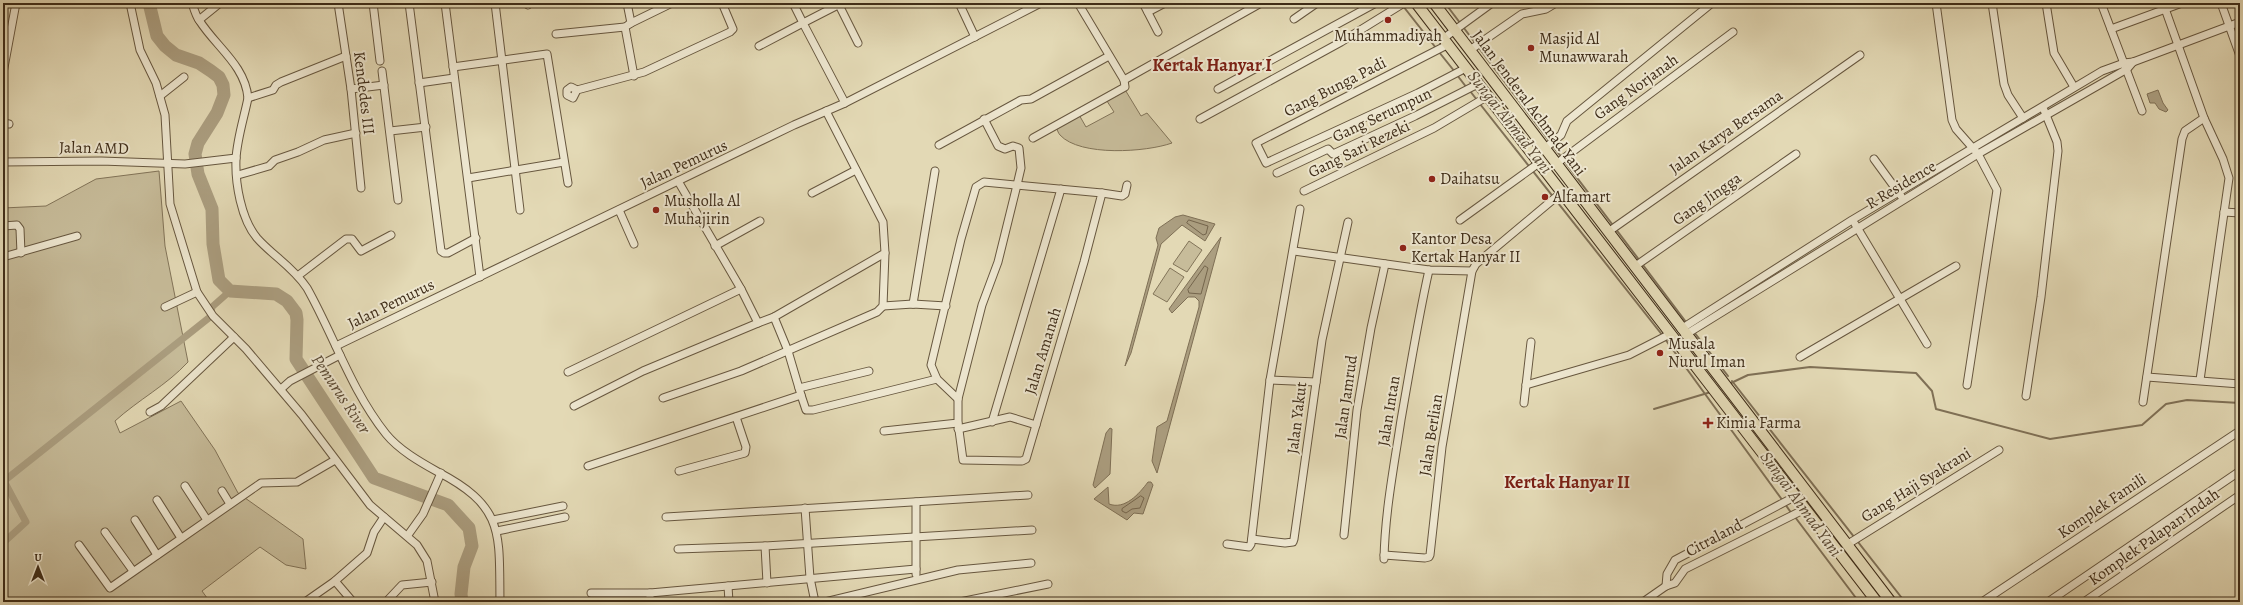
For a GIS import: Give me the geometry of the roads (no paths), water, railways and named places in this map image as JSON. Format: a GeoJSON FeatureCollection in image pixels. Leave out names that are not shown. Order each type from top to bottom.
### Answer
{"type":"FeatureCollection","features":[{"type":"Feature","properties":{"kind":"highway","name":"Jalan Jenderal Achmad Yani"},"geometry":{"type":"LineString","coordinates":[[1416,3],[1442,45],[1472,88],[1533,167],[1562,192],[1668,335],[1753,441],[1877,602]]}},
{"type":"Feature","properties":{"kind":"highway","name":"Jalan Jenderal Achmad Yani"},"geometry":{"type":"LineString","coordinates":[[1434,3],[1461,27],[1561,161],[1606,230],[1891,602]]}},
{"type":"Feature","properties":{"kind":"highway"},"geometry":{"type":"LineString","coordinates":[[1594,234],[1606,230]]}},
{"type":"Feature","properties":{"kind":"highway"},"geometry":{"type":"LineString","coordinates":[[1741,426],[1750,419]]}},
{"type":"Feature","properties":{"kind":"highway"},"geometry":{"type":"LineString","coordinates":[[1753,441],[1762,434]]}},
{"type":"Feature","properties":{"kind":"street"},"geometry":{"type":"LineString","coordinates":[[3,73],[16,3]]}},
{"type":"Feature","properties":{"kind":"street"},"geometry":{"type":"LineString","coordinates":[[130,3],[140,50],[160,96],[165,115],[171,209],[197,292],[213,316],[281,389],[370,505],[408,535],[424,553],[432,582],[435,602]]}},
{"type":"Feature","properties":{"kind":"street"},"geometry":{"type":"LineString","coordinates":[[192,3],[198,20],[240,70],[246,86],[248,98],[236,158],[243,208],[252,230],[299,275],[311,296],[356,389],[387,436],[399,447],[466,488],[478,498],[494,520],[497,531],[500,602]]}},
{"type":"Feature","properties":{"kind":"street"},"geometry":{"type":"LineString","coordinates":[[198,20],[220,3]]}},
{"type":"Feature","properties":{"kind":"street","name":"Kendedes III"},"geometry":{"type":"LineString","coordinates":[[338,3],[351,89],[360,188]]}},
{"type":"Feature","properties":{"kind":"street"},"geometry":{"type":"LineString","coordinates":[[373,3],[380,61]]}},
{"type":"Feature","properties":{"kind":"street"},"geometry":{"type":"LineString","coordinates":[[409,3],[441,251],[444,254],[448,253],[476,238]]}},
{"type":"Feature","properties":{"kind":"street"},"geometry":{"type":"LineString","coordinates":[[445,3],[480,277]]}},
{"type":"Feature","properties":{"kind":"street"},"geometry":{"type":"LineString","coordinates":[[494,3],[520,210]]}},
{"type":"Feature","properties":{"kind":"street"},"geometry":{"type":"LineString","coordinates":[[627,3],[634,76]]}},
{"type":"Feature","properties":{"kind":"street"},"geometry":{"type":"LineString","coordinates":[[556,34],[628,25],[672,3]]}},
{"type":"Feature","properties":{"kind":"street"},"geometry":{"type":"LineString","coordinates":[[577,90],[634,76],[730,32],[733,29],[733,24],[722,3]]}},
{"type":"Feature","properties":{"kind":"street"},"geometry":{"type":"LineString","coordinates":[[793,3],[846,103]]}},
{"type":"Feature","properties":{"kind":"street"},"geometry":{"type":"LineString","coordinates":[[959,3],[975,37]]}},
{"type":"Feature","properties":{"kind":"street","name":"Jalan Pemurus"},"geometry":{"type":"LineString","coordinates":[[336,346],[678,181],[846,103],[1041,3]]}},
{"type":"Feature","properties":{"kind":"street"},"geometry":{"type":"LineString","coordinates":[[1033,138],[1125,87],[1124,80],[1078,3]]}},
{"type":"Feature","properties":{"kind":"street"},"geometry":{"type":"LineString","coordinates":[[1144,3],[1158,32]]}},
{"type":"Feature","properties":{"kind":"street"},"geometry":{"type":"LineString","coordinates":[[1148,12],[1165,3]]}},
{"type":"Feature","properties":{"kind":"street"},"geometry":{"type":"LineString","coordinates":[[1124,80],[1260,3]]}},
{"type":"Feature","properties":{"kind":"street"},"geometry":{"type":"LineString","coordinates":[[1294,19],[1317,3]]}},
{"type":"Feature","properties":{"kind":"street"},"geometry":{"type":"LineString","coordinates":[[1218,89],[1376,3]]}},
{"type":"Feature","properties":{"kind":"street","name":"Gang Bunga Padi"},"geometry":{"type":"LineString","coordinates":[[1460,72],[1266,163],[1256,143],[1442,45],[1461,27],[1492,3]]}},
{"type":"Feature","properties":{"kind":"street"},"geometry":{"type":"LineString","coordinates":[[1476,47],[1522,14],[1546,9],[1556,3]]}},
{"type":"Feature","properties":{"kind":"street"},"geometry":{"type":"LineString","coordinates":[[1548,145],[1561,135],[1567,121],[1712,3]]}},
{"type":"Feature","properties":{"kind":"street"},"geometry":{"type":"LineString","coordinates":[[1936,3],[1952,120],[1956,129],[1978,154],[1997,190],[1967,385]]}},
{"type":"Feature","properties":{"kind":"street"},"geometry":{"type":"LineString","coordinates":[[1992,3],[2004,84],[2008,96],[2023,118]]}},
{"type":"Feature","properties":{"kind":"street"},"geometry":{"type":"LineString","coordinates":[[2046,3],[2054,53],[2074,87]]}},
{"type":"Feature","properties":{"kind":"street"},"geometry":{"type":"LineString","coordinates":[[2101,3],[2142,111]]}},
{"type":"Feature","properties":{"kind":"street"},"geometry":{"type":"LineString","coordinates":[[2158,3],[2164,9],[2204,118],[2223,159],[2229,178],[2200,380]]}},
{"type":"Feature","properties":{"kind":"street"},"geometry":{"type":"LineString","coordinates":[[2112,29],[2182,3]]}},
{"type":"Feature","properties":{"kind":"street"},"geometry":{"type":"LineString","coordinates":[[2221,3],[2240,56]]}},
{"type":"Feature","properties":{"kind":"street"},"geometry":{"type":"LineString","coordinates":[[759,46],[840,4],[858,43]]}},
{"type":"Feature","properties":{"kind":"street"},"geometry":{"type":"LineString","coordinates":[[1200,119],[1341,42],[1402,4]]}},
{"type":"Feature","properties":{"kind":"street"},"geometry":{"type":"LineString","coordinates":[[1683,332],[1795,256],[1852,220],[2102,71],[2126,66],[2133,62],[2240,22]]}},
{"type":"Feature","properties":{"kind":"street","name":"Gang Norjanah"},"geometry":{"type":"LineString","coordinates":[[1561,161],[1733,32]]}},
{"type":"Feature","properties":{"kind":"street"},"geometry":{"type":"LineString","coordinates":[[453,66],[547,54],[568,183]]}},
{"type":"Feature","properties":{"kind":"street","name":"Jalan Karya Bersama"},"geometry":{"type":"LineString","coordinates":[[1606,230],[1860,55]]}},
{"type":"Feature","properties":{"kind":"street"},"geometry":{"type":"LineString","coordinates":[[248,98],[273,90],[276,85],[282,82],[346,56]]}},
{"type":"Feature","properties":{"kind":"street"},"geometry":{"type":"LineString","coordinates":[[939,145],[1021,100],[1031,100],[1109,56]]}},
{"type":"Feature","properties":{"kind":"street","name":"R Residence"},"geometry":{"type":"LineString","coordinates":[[1710,314],[1800,262],[2126,66]]}},
{"type":"Feature","properties":{"kind":"street"},"geometry":{"type":"LineString","coordinates":[[382,71],[398,200]]}},
{"type":"Feature","properties":{"kind":"street"},"geometry":{"type":"LineString","coordinates":[[160,96],[184,77]]}},
{"type":"Feature","properties":{"kind":"street"},"geometry":{"type":"LineString","coordinates":[[419,83],[454,78]]}},
{"type":"Feature","properties":{"kind":"street"},"geometry":{"type":"LineString","coordinates":[[351,89],[384,85]]}},
{"type":"Feature","properties":{"kind":"street","name":"Gang Serumpun"},"geometry":{"type":"LineString","coordinates":[[1278,173],[1328,149],[1333,154],[1472,88]]}},
{"type":"Feature","properties":{"kind":"street","name":"Gang Sari Rezeki"},"geometry":{"type":"LineString","coordinates":[[1304,191],[1434,128],[1482,100]]}},
{"type":"Feature","properties":{"kind":"street"},"geometry":{"type":"LineString","coordinates":[[2026,396],[2041,297],[2058,151],[2057,142],[2042,106]]}},
{"type":"Feature","properties":{"kind":"street"},"geometry":{"type":"LineString","coordinates":[[826,111],[883,222],[885,253],[884,306]]}},
{"type":"Feature","properties":{"kind":"street"},"geometry":{"type":"LineString","coordinates":[[2143,402],[2182,139],[2185,131],[2204,118]]}},
{"type":"Feature","properties":{"kind":"street","name":"Jalan Amanah"},"geometry":{"type":"LineString","coordinates":[[984,119],[998,146],[1005,149],[1013,146],[1019,148],[1021,168],[998,262],[982,305],[958,399],[958,426],[963,460],[1022,461],[1027,456],[1084,262],[1102,193]]}},
{"type":"Feature","properties":{"kind":"street"},"geometry":{"type":"LineString","coordinates":[[390,131],[426,128]]}},
{"type":"Feature","properties":{"kind":"street"},"geometry":{"type":"LineString","coordinates":[[238,175],[269,166],[276,160],[324,140],[356,133]]}},
{"type":"Feature","properties":{"kind":"street","name":"Gang Jingga"},"geometry":{"type":"LineString","coordinates":[[1634,267],[1796,154]]}},
{"type":"Feature","properties":{"kind":"street","name":"Jalan AMD"},"geometry":{"type":"LineString","coordinates":[[3,162],[94,161],[185,164],[206,163],[236,158]]}},
{"type":"Feature","properties":{"kind":"street"},"geometry":{"type":"LineString","coordinates":[[1874,160],[1903,200]]}},
{"type":"Feature","properties":{"kind":"street"},"geometry":{"type":"LineString","coordinates":[[468,178],[564,162]]}},
{"type":"Feature","properties":{"kind":"street"},"geometry":{"type":"LineString","coordinates":[[1460,220],[1533,167]]}},
{"type":"Feature","properties":{"kind":"street"},"geometry":{"type":"LineString","coordinates":[[812,193],[856,170]]}},
{"type":"Feature","properties":{"kind":"street"},"geometry":{"type":"LineString","coordinates":[[913,304],[935,172]]}},
{"type":"Feature","properties":{"kind":"street"},"geometry":{"type":"LineString","coordinates":[[678,181],[741,289],[758,323]]}},
{"type":"Feature","properties":{"kind":"street"},"geometry":{"type":"LineString","coordinates":[[958,399],[938,379],[930,365],[946,306],[961,239],[976,187],[984,182],[1122,196],[1125,194],[1127,185]]}},
{"type":"Feature","properties":{"kind":"street","name":"Jalan Amanah"},"geometry":{"type":"LineString","coordinates":[[992,422],[1060,189]]}},
{"type":"Feature","properties":{"kind":"street"},"geometry":{"type":"LineString","coordinates":[[1294,250],[1429,270],[1472,271],[1481,259],[1562,192]]}},
{"type":"Feature","properties":{"kind":"street"},"geometry":{"type":"LineString","coordinates":[[1227,544],[1248,547],[1252,539],[1270,380],[1300,209]]}},
{"type":"Feature","properties":{"kind":"street"},"geometry":{"type":"LineString","coordinates":[[620,210],[634,244]]}},
{"type":"Feature","properties":{"kind":"street"},"geometry":{"type":"LineString","coordinates":[[2224,212],[2240,213]]}},
{"type":"Feature","properties":{"kind":"street"},"geometry":{"type":"LineString","coordinates":[[1852,220],[1927,344]]}},
{"type":"Feature","properties":{"kind":"street"},"geometry":{"type":"LineString","coordinates":[[716,246],[760,221]]}},
{"type":"Feature","properties":{"kind":"street","name":"Jalan Yakut"},"geometry":{"type":"LineString","coordinates":[[1252,539],[1285,543],[1293,542],[1294,539],[1322,340],[1348,222]]}},
{"type":"Feature","properties":{"kind":"street"},"geometry":{"type":"LineString","coordinates":[[3,226],[17,225],[20,229],[21,253]]}},
{"type":"Feature","properties":{"kind":"street"},"geometry":{"type":"LineString","coordinates":[[299,275],[346,239],[352,238],[361,251],[391,234]]}},
{"type":"Feature","properties":{"kind":"street"},"geometry":{"type":"LineString","coordinates":[[3,257],[77,236]]}},
{"type":"Feature","properties":{"kind":"street"},"geometry":{"type":"LineString","coordinates":[[574,406],[643,371],[774,317],[885,253]]}},
{"type":"Feature","properties":{"kind":"street"},"geometry":{"type":"LineString","coordinates":[[1795,256],[1800,262]]}},
{"type":"Feature","properties":{"kind":"street","name":"Jalan Jamrud"},"geometry":{"type":"LineString","coordinates":[[1344,535],[1357,410],[1371,328],[1385,264]]}},
{"type":"Feature","properties":{"kind":"street"},"geometry":{"type":"LineString","coordinates":[[1800,357],[1956,266]]}},
{"type":"Feature","properties":{"kind":"street","name":"Jalan Intan"},"geometry":{"type":"LineString","coordinates":[[1384,557],[1385,527],[1394,465],[1419,313],[1429,270]]}},
{"type":"Feature","properties":{"kind":"street","name":"Jalan Berlian"},"geometry":{"type":"LineString","coordinates":[[1384,557],[1425,558],[1429,557],[1430,555],[1442,447],[1472,271]]}},
{"type":"Feature","properties":{"kind":"street"},"geometry":{"type":"LineString","coordinates":[[568,372],[741,289]]}},
{"type":"Feature","properties":{"kind":"street"},"geometry":{"type":"LineString","coordinates":[[165,307],[197,292]]}},
{"type":"Feature","properties":{"kind":"street"},"geometry":{"type":"LineString","coordinates":[[663,398],[741,371],[877,312],[884,306],[913,304],[946,306]]}},
{"type":"Feature","properties":{"kind":"street"},"geometry":{"type":"LineString","coordinates":[[774,317],[788,351],[806,410],[813,410],[938,379]]}},
{"type":"Feature","properties":{"kind":"street"},"geometry":{"type":"LineString","coordinates":[[1526,385],[1629,355],[1668,335]]}},
{"type":"Feature","properties":{"kind":"street"},"geometry":{"type":"LineString","coordinates":[[150,412],[161,406],[234,337]]}},
{"type":"Feature","properties":{"kind":"street"},"geometry":{"type":"LineString","coordinates":[[1524,403],[1531,342]]}},
{"type":"Feature","properties":{"kind":"street"},"geometry":{"type":"LineString","coordinates":[[281,389],[290,381],[340,355]]}},
{"type":"Feature","properties":{"kind":"street"},"geometry":{"type":"LineString","coordinates":[[588,466],[736,417],[800,392],[869,371]]}},
{"type":"Feature","properties":{"kind":"street"},"geometry":{"type":"LineString","coordinates":[[2147,377],[2240,384]]}},
{"type":"Feature","properties":{"kind":"street"},"geometry":{"type":"LineString","coordinates":[[1270,380],[1316,382]]}},
{"type":"Feature","properties":{"kind":"street"},"geometry":{"type":"LineString","coordinates":[[679,471],[745,453],[746,448],[736,417]]}},
{"type":"Feature","properties":{"kind":"street"},"geometry":{"type":"LineString","coordinates":[[884,431],[958,426],[992,422],[1014,417],[1036,425]]}},
{"type":"Feature","properties":{"kind":"street","name":"Komplek Famili"},"geometry":{"type":"LineString","coordinates":[[1982,602],[2238,432]]}},
{"type":"Feature","properties":{"kind":"street","name":"Gang Haji Syakrani"},"geometry":{"type":"LineString","coordinates":[[1848,544],[1999,450]]}},
{"type":"Feature","properties":{"kind":"street"},"geometry":{"type":"LineString","coordinates":[[79,545],[110,588],[261,482],[297,482],[334,460]]}},
{"type":"Feature","properties":{"kind":"street"},"geometry":{"type":"LineString","coordinates":[[2048,602],[2240,471]]}},
{"type":"Feature","properties":{"kind":"street"},"geometry":{"type":"LineString","coordinates":[[408,535],[423,514],[441,473]]}},
{"type":"Feature","properties":{"kind":"street"},"geometry":{"type":"LineString","coordinates":[[185,486],[207,520]]}},
{"type":"Feature","properties":{"kind":"street"},"geometry":{"type":"LineString","coordinates":[[222,491],[230,504]]}},
{"type":"Feature","properties":{"kind":"street"},"geometry":{"type":"LineString","coordinates":[[666,517],[1028,495]]}},
{"type":"Feature","properties":{"kind":"street","name":"Komplek Palapan Indah"},"geometry":{"type":"LineString","coordinates":[[2084,602],[2240,495]]}},
{"type":"Feature","properties":{"kind":"street"},"geometry":{"type":"LineString","coordinates":[[1666,586],[1667,574],[1675,560],[1796,496]]}},
{"type":"Feature","properties":{"kind":"street"},"geometry":{"type":"LineString","coordinates":[[157,500],[181,538]]}},
{"type":"Feature","properties":{"kind":"street"},"geometry":{"type":"LineString","coordinates":[[916,502],[916,581]]}},
{"type":"Feature","properties":{"kind":"street"},"geometry":{"type":"LineString","coordinates":[[494,520],[563,506]]}},
{"type":"Feature","properties":{"kind":"street"},"geometry":{"type":"LineString","coordinates":[[805,508],[810,578],[815,602]]}},
{"type":"Feature","properties":{"kind":"street","name":"Citraland"},"geometry":{"type":"LineString","coordinates":[[1643,602],[1666,586],[1675,583],[1685,570],[1805,509]]}},
{"type":"Feature","properties":{"kind":"street"},"geometry":{"type":"LineString","coordinates":[[305,602],[335,581],[366,553],[374,532],[384,517]]}},
{"type":"Feature","properties":{"kind":"street"},"geometry":{"type":"LineString","coordinates":[[497,531],[565,517]]}},
{"type":"Feature","properties":{"kind":"street"},"geometry":{"type":"LineString","coordinates":[[135,520],[157,555]]}},
{"type":"Feature","properties":{"kind":"street"},"geometry":{"type":"LineString","coordinates":[[678,549],[917,538],[1032,530]]}},
{"type":"Feature","properties":{"kind":"street"},"geometry":{"type":"LineString","coordinates":[[105,532],[133,572]]}},
{"type":"Feature","properties":{"kind":"street"},"geometry":{"type":"LineString","coordinates":[[765,546],[767,583]]}},
{"type":"Feature","properties":{"kind":"street"},"geometry":{"type":"LineString","coordinates":[[825,602],[958,570],[1031,563]]}},
{"type":"Feature","properties":{"kind":"street"},"geometry":{"type":"LineString","coordinates":[[591,593],[650,593],[916,570]]}},
{"type":"Feature","properties":{"kind":"street"},"geometry":{"type":"LineString","coordinates":[[335,581],[353,602]]}},
{"type":"Feature","properties":{"kind":"street"},"geometry":{"type":"LineString","coordinates":[[386,602],[402,585],[432,582]]}},
{"type":"Feature","properties":{"kind":"street"},"geometry":{"type":"LineString","coordinates":[[960,602],[1048,584]]}},
{"type":"Feature","properties":{"kind":"street"},"geometry":{"type":"LineString","coordinates":[[728,586],[729,602]]}},
{"type":"Feature","properties":{"kind":"street"},"geometry":{"type":"LineString","coordinates":[[650,593],[650,602]]}},
{"type":"Feature","properties":{"kind":"water"},"geometry":{"type":"Polygon","coordinates":[[[2158,90],[2163,103],[2168,110],[2166,112],[2159,109],[2155,103],[2150,103],[2147,94],[2158,90]]]}},
{"type":"Feature","properties":{"kind":"water"},"geometry":{"type":"Polygon","coordinates":[[[1183,215],[1215,224],[1205,241],[1182,225],[1161,244],[1131,353],[1125,366],[1158,245],[1156,238],[1159,228],[1175,217],[1183,215]]]}},
{"type":"Feature","properties":{"kind":"water"},"geometry":{"type":"Polygon","coordinates":[[[1221,237],[1157,473],[1152,461],[1157,427],[1167,421],[1199,307],[1199,301],[1195,297],[1188,297],[1172,313],[1169,309],[1221,237]]]}},
{"type":"Feature","properties":{"kind":"water"},"geometry":{"type":"Polygon","coordinates":[[[1110,428],[1112,429],[1110,474],[1095,488],[1093,485],[1106,433],[1110,428]]]}},
{"type":"Feature","properties":{"kind":"water"},"geometry":{"type":"Polygon","coordinates":[[[1148,482],[1151,482],[1153,485],[1143,514],[1134,513],[1127,520],[1094,499],[1108,487],[1109,504],[1121,505],[1136,496],[1148,482]]]}},
{"type":"Feature","properties":{"kind":"waterway","name":"Pemurus River"},"geometry":{"type":"LineString","coordinates":[[149,3],[157,36],[165,46],[176,55],[199,63],[211,71],[219,77],[223,85],[224,95],[217,113],[198,143],[195,154],[198,174],[212,209],[213,244],[219,280],[230,291],[276,294],[287,301],[296,313],[296,359],[374,478],[448,505],[469,528],[472,546],[464,567],[461,594],[462,602]]}},
{"type":"Feature","properties":{"kind":"waterway","name":"Sungai Ahmad Yani"},"geometry":{"type":"LineString","coordinates":[[1445,3],[1686,322]]}},
{"type":"Feature","properties":{"kind":"waterway","name":"Sungai Ahmad Yani"},"geometry":{"type":"LineString","coordinates":[[1403,6],[1436,48]]}},
{"type":"Feature","properties":{"kind":"waterway","name":"Sungai Ahmad Yani"},"geometry":{"type":"LineString","coordinates":[[1439,52],[1455,72]]}},
{"type":"Feature","properties":{"kind":"waterway","name":"Sungai Ahmad Yani"},"geometry":{"type":"LineString","coordinates":[[1457,75],[1467,88]]}},
{"type":"Feature","properties":{"kind":"waterway","name":"Sungai Ahmad Yani"},"geometry":{"type":"LineString","coordinates":[[1470,91],[1477,100]]}},
{"type":"Feature","properties":{"kind":"waterway","name":"Sungai Ahmad Yani"},"geometry":{"type":"LineString","coordinates":[[1480,104],[1663,336]]}},
{"type":"Feature","properties":{"kind":"waterway"},"geometry":{"type":"LineString","coordinates":[[3,543],[26,522],[4,481],[210,317],[212,307],[230,291]]}},
{"type":"Feature","properties":{"kind":"waterway","name":"Sungai Ahmad Yani"},"geometry":{"type":"LineString","coordinates":[[1694,332],[1728,376]]}},
{"type":"Feature","properties":{"kind":"waterway","name":"Sungai Ahmad Yani"},"geometry":{"type":"LineString","coordinates":[[1665,339],[1783,501]]}},
{"type":"Feature","properties":{"kind":"waterway"},"geometry":{"type":"LineString","coordinates":[[1729,384],[1748,375],[1810,367],[1916,373],[1932,391],[1936,409],[2050,439],[2142,425],[2166,404],[2187,400],[2240,403]]}},
{"type":"Feature","properties":{"kind":"waterway","name":"Sungai Ahmad Yani"},"geometry":{"type":"LineString","coordinates":[[1732,381],[1905,602]]}},
{"type":"Feature","properties":{"kind":"waterway"},"geometry":{"type":"LineString","coordinates":[[1654,409],[1711,392]]}},
{"type":"Feature","properties":{"kind":"waterway","name":"Sungai Ahmad Yani"},"geometry":{"type":"LineString","coordinates":[[1785,504],[1792,514]]}},
{"type":"Feature","properties":{"kind":"waterway","name":"Sungai Ahmad Yani"},"geometry":{"type":"LineString","coordinates":[[1795,517],[1859,602]]}},
{"type":"Feature","properties":{"kind":"place","name":"Muhammadiyah"},"geometry":{"type":"Point","coordinates":[1388,20]}},
{"type":"Feature","properties":{"kind":"place","name":"Masjid Al Munawwarah"},"geometry":{"type":"Point","coordinates":[1531,48]}},
{"type":"Feature","properties":{"kind":"place","name":"Daihatsu"},"geometry":{"type":"Point","coordinates":[1432,179]}},
{"type":"Feature","properties":{"kind":"place","name":"Alfamart"},"geometry":{"type":"Point","coordinates":[1545,197]}},
{"type":"Feature","properties":{"kind":"place","name":"Musholla Al Muhajirin"},"geometry":{"type":"Point","coordinates":[656,210]}},
{"type":"Feature","properties":{"kind":"place","name":"Kantor Desa Kertak Hanyar II"},"geometry":{"type":"Point","coordinates":[1403,248]}},
{"type":"Feature","properties":{"kind":"place","name":"Musala Nurul Iman"},"geometry":{"type":"Point","coordinates":[1660,353]}},
{"type":"Feature","properties":{"kind":"place","name":"Kimia Farma"},"geometry":{"type":"Point","coordinates":[1708,423]}},
{"type":"Feature","properties":{"kind":"district","name":"Kertak Hanyar I"},"geometry":{"type":"Point","coordinates":[1212,65]}},
{"type":"Feature","properties":{"kind":"district","name":"Kertak Hanyar II"},"geometry":{"type":"Point","coordinates":[1567,482]}}]}
